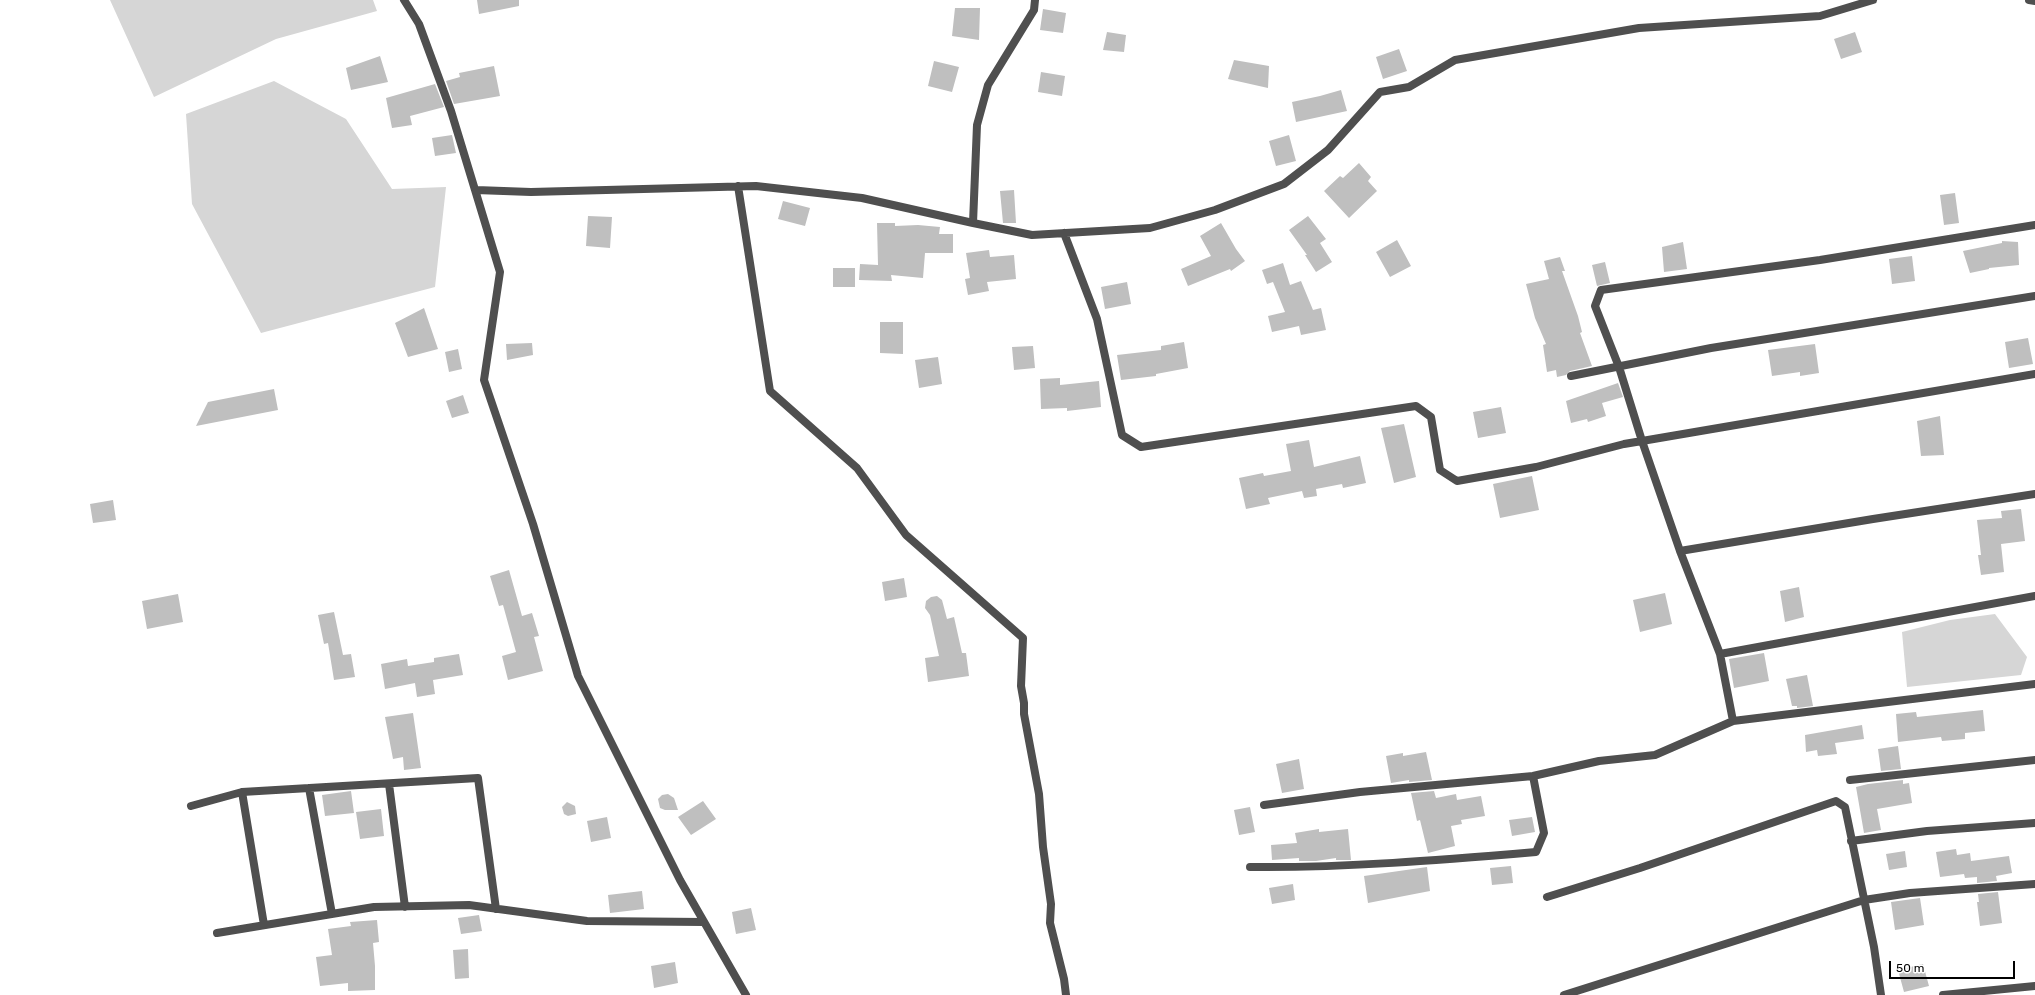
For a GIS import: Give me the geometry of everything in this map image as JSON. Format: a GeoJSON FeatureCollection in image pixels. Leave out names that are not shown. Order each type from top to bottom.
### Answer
{"type":"FeatureCollection","features":[{"type":"Feature","properties":{"kind":"street"},"geometry":{"type":"LineString","coordinates":[[404,0],[419,24],[451,111],[500,272],[484,380],[533,524],[578,676],[680,880],[746,995]]}},
{"type":"Feature","properties":{"kind":"street"},"geometry":{"type":"LineString","coordinates":[[973,223],[977,125],[988,86],[1034,10],[1035,0]]}},
{"type":"Feature","properties":{"kind":"street"},"geometry":{"type":"LineString","coordinates":[[476,190],[531,192],[756,186],[862,198],[1032,235],[1150,228],[1215,210],[1284,184],[1328,150],[1380,92],[1409,87],[1455,60],[1639,28],[1820,16],[1873,0]]}},
{"type":"Feature","properties":{"kind":"street"},"geometry":{"type":"LineString","coordinates":[[2029,0],[2035,0]]}},
{"type":"Feature","properties":{"kind":"street"},"geometry":{"type":"LineString","coordinates":[[738,186],[770,391],[857,468],[906,535],[1023,638],[1021,686],[1024,714],[1039,794],[1043,847],[1051,904],[1050,923],[1064,979],[1066,995]]}},
{"type":"Feature","properties":{"kind":"street"},"geometry":{"type":"LineString","coordinates":[[1733,720],[1720,654],[1680,551],[1642,441],[1619,367],[1595,306],[1601,290],[1820,260],[2035,225]]}},
{"type":"Feature","properties":{"kind":"street"},"geometry":{"type":"LineString","coordinates":[[1064,233],[1098,319],[1122,435],[1141,447],[1416,406],[1431,417],[1440,470],[1457,481],[1536,467],[1624,444],[2035,374]]}},
{"type":"Feature","properties":{"kind":"street"},"geometry":{"type":"LineString","coordinates":[[1571,376],[1711,348],[2035,296]]}},
{"type":"Feature","properties":{"kind":"street"},"geometry":{"type":"LineString","coordinates":[[1680,551],[2035,494]]}},
{"type":"Feature","properties":{"kind":"street"},"geometry":{"type":"LineString","coordinates":[[1720,654],[2035,596]]}},
{"type":"Feature","properties":{"kind":"street"},"geometry":{"type":"LineString","coordinates":[[1264,805],[1360,792],[1533,776],[1599,761],[1655,755],[1733,720],[2035,684]]}},
{"type":"Feature","properties":{"kind":"street"},"geometry":{"type":"LineString","coordinates":[[2012,687],[2035,689]]}},
{"type":"Feature","properties":{"kind":"street"},"geometry":{"type":"LineString","coordinates":[[1850,780],[2035,760]]}},
{"type":"Feature","properties":{"kind":"street"},"geometry":{"type":"LineString","coordinates":[[1250,868],[1286,868],[1446,860],[1536,852],[1544,833],[1533,776]]}},
{"type":"Feature","properties":{"kind":"street"},"geometry":{"type":"LineString","coordinates":[[191,806],[242,792],[478,778],[496,909]]}},
{"type":"Feature","properties":{"kind":"street"},"geometry":{"type":"LineString","coordinates":[[389,784],[405,907]]}},
{"type":"Feature","properties":{"kind":"street"},"geometry":{"type":"LineString","coordinates":[[309,788],[332,914]]}},
{"type":"Feature","properties":{"kind":"street"},"geometry":{"type":"LineString","coordinates":[[242,792],[264,925]]}},
{"type":"Feature","properties":{"kind":"street"},"geometry":{"type":"LineString","coordinates":[[1547,897],[1640,868],[1836,801],[1845,806],[1874,947],[1881,995]]}},
{"type":"Feature","properties":{"kind":"street"},"geometry":{"type":"LineString","coordinates":[[1851,841],[1927,831],[2035,823]]}},
{"type":"Feature","properties":{"kind":"street"},"geometry":{"type":"LineString","coordinates":[[1564,995],[1864,900],[1910,893],[2035,884]]}},
{"type":"Feature","properties":{"kind":"street"},"geometry":{"type":"LineString","coordinates":[[217,933],[374,907],[470,905],[587,920],[704,922]]}},
{"type":"Feature","properties":{"kind":"street"},"geometry":{"type":"LineString","coordinates":[[1942,995],[2035,986]]}},
{"type":"Feature","properties":{"kind":"shaded area"},"geometry":{"type":"Polygon","coordinates":[[[110,0],[373,0],[377,11],[276,39],[154,97],[110,0]]]}},
{"type":"Feature","properties":{"kind":"shaded area"},"geometry":{"type":"Polygon","coordinates":[[[274,81],[346,119],[392,189],[446,187],[435,287],[261,333],[192,204],[186,114],[274,81]]]}},
{"type":"Feature","properties":{"kind":"shaded area"},"geometry":{"type":"Polygon","coordinates":[[[1995,614],[2027,657],[2021,675],[1907,687],[1902,632],[1950,620],[1995,614]]]}},
{"type":"Feature","properties":{"kind":"building"},"geometry":{"type":"Polygon","coordinates":[[[477,0],[519,0],[519,6],[479,14],[477,0]]]}},
{"type":"Feature","properties":{"kind":"building"},"geometry":{"type":"Polygon","coordinates":[[[955,8],[980,8],[979,40],[952,36],[955,8]]]}},
{"type":"Feature","properties":{"kind":"building"},"geometry":{"type":"Polygon","coordinates":[[[1043,9],[1066,13],[1063,33],[1040,30],[1043,9]]]}},
{"type":"Feature","properties":{"kind":"building"},"geometry":{"type":"Polygon","coordinates":[[[1107,32],[1126,35],[1124,52],[1103,50],[1107,32]]]}},
{"type":"Feature","properties":{"kind":"building"},"geometry":{"type":"Polygon","coordinates":[[[1855,32],[1862,52],[1841,59],[1834,39],[1855,32]]]}},
{"type":"Feature","properties":{"kind":"building"},"geometry":{"type":"Polygon","coordinates":[[[1399,49],[1407,71],[1383,79],[1376,57],[1399,49]]]}},
{"type":"Feature","properties":{"kind":"building"},"geometry":{"type":"Polygon","coordinates":[[[380,56],[388,82],[351,90],[346,68],[380,56]]]}},
{"type":"Feature","properties":{"kind":"building"},"geometry":{"type":"Polygon","coordinates":[[[1234,60],[1269,66],[1268,88],[1228,79],[1234,60]]]}},
{"type":"Feature","properties":{"kind":"building"},"geometry":{"type":"Polygon","coordinates":[[[934,61],[959,67],[952,92],[928,86],[934,61]]]}},
{"type":"Feature","properties":{"kind":"building"},"geometry":{"type":"Polygon","coordinates":[[[494,66],[500,96],[454,104],[446,81],[460,77],[459,73],[494,66]]]}},
{"type":"Feature","properties":{"kind":"building"},"geometry":{"type":"Polygon","coordinates":[[[1041,72],[1065,76],[1062,96],[1038,92],[1041,72]]]}},
{"type":"Feature","properties":{"kind":"building"},"geometry":{"type":"Polygon","coordinates":[[[435,84],[444,107],[410,116],[412,125],[392,128],[386,98],[435,84]]]}},
{"type":"Feature","properties":{"kind":"building"},"geometry":{"type":"Polygon","coordinates":[[[1341,90],[1347,111],[1296,122],[1292,102],[1341,90]]]}},
{"type":"Feature","properties":{"kind":"building"},"geometry":{"type":"Polygon","coordinates":[[[452,135],[456,153],[435,156],[432,138],[452,135]]]}},
{"type":"Feature","properties":{"kind":"building"},"geometry":{"type":"Polygon","coordinates":[[[1289,135],[1296,161],[1276,166],[1269,141],[1289,135]]]}},
{"type":"Feature","properties":{"kind":"building"},"geometry":{"type":"Polygon","coordinates":[[[1359,163],[1371,177],[1368,181],[1377,191],[1349,218],[1324,191],[1340,176],[1343,178],[1359,163]]]}},
{"type":"Feature","properties":{"kind":"building"},"geometry":{"type":"Polygon","coordinates":[[[1014,190],[1016,223],[1003,223],[1000,191],[1014,190]]]}},
{"type":"Feature","properties":{"kind":"building"},"geometry":{"type":"Polygon","coordinates":[[[1955,193],[1959,223],[1944,225],[1940,195],[1955,193]]]}},
{"type":"Feature","properties":{"kind":"building"},"geometry":{"type":"Polygon","coordinates":[[[783,201],[810,208],[805,226],[778,219],[783,201]]]}},
{"type":"Feature","properties":{"kind":"building"},"geometry":{"type":"Polygon","coordinates":[[[588,216],[612,217],[610,248],[586,246],[588,216]]]}},
{"type":"Feature","properties":{"kind":"building"},"geometry":{"type":"Polygon","coordinates":[[[1308,216],[1326,239],[1320,243],[1332,262],[1316,272],[1305,255],[1307,255],[1289,230],[1308,216]]]}},
{"type":"Feature","properties":{"kind":"building"},"geometry":{"type":"Polygon","coordinates":[[[877,223],[895,223],[895,226],[918,225],[940,227],[939,234],[953,234],[953,253],[925,253],[923,278],[891,275],[892,281],[859,280],[860,264],[878,265],[877,223]]]}},
{"type":"Feature","properties":{"kind":"building"},"geometry":{"type":"Polygon","coordinates":[[[1221,223],[1236,249],[1245,261],[1231,271],[1230,269],[1188,286],[1181,269],[1211,256],[1200,236],[1221,223]]]}},
{"type":"Feature","properties":{"kind":"building"},"geometry":{"type":"Polygon","coordinates":[[[1397,240],[1411,266],[1390,277],[1376,252],[1397,240]]]}},
{"type":"Feature","properties":{"kind":"building"},"geometry":{"type":"Polygon","coordinates":[[[2002,241],[2018,242],[2019,265],[1989,268],[1970,273],[1963,251],[2002,243],[2002,241]]]}},
{"type":"Feature","properties":{"kind":"building"},"geometry":{"type":"Polygon","coordinates":[[[1683,242],[1687,269],[1664,272],[1662,247],[1683,242]]]}},
{"type":"Feature","properties":{"kind":"building"},"geometry":{"type":"Polygon","coordinates":[[[989,250],[990,257],[1014,255],[1016,279],[987,282],[989,291],[968,295],[965,279],[970,278],[966,253],[989,250]]]}},
{"type":"Feature","properties":{"kind":"building"},"geometry":{"type":"Polygon","coordinates":[[[1912,256],[1915,281],[1892,284],[1889,259],[1912,256]]]}},
{"type":"Feature","properties":{"kind":"building"},"geometry":{"type":"Polygon","coordinates":[[[1560,257],[1565,271],[1562,271],[1578,316],[1582,332],[1580,333],[1592,366],[1570,371],[1566,375],[1557,377],[1556,370],[1547,372],[1543,345],[1546,344],[1535,318],[1526,284],[1549,279],[1544,261],[1560,257]]]}},
{"type":"Feature","properties":{"kind":"building"},"geometry":{"type":"Polygon","coordinates":[[[1605,262],[1610,283],[1597,286],[1592,265],[1605,262]]]}},
{"type":"Feature","properties":{"kind":"building"},"geometry":{"type":"Polygon","coordinates":[[[1283,263],[1290,285],[1301,281],[1313,310],[1321,308],[1326,330],[1301,335],[1299,326],[1272,332],[1268,316],[1285,312],[1273,282],[1267,284],[1262,270],[1283,263]]]}},
{"type":"Feature","properties":{"kind":"building"},"geometry":{"type":"Polygon","coordinates":[[[833,268],[855,268],[855,287],[833,287],[833,268]]]}},
{"type":"Feature","properties":{"kind":"building"},"geometry":{"type":"Polygon","coordinates":[[[1127,282],[1131,304],[1105,309],[1101,287],[1127,282]]]}},
{"type":"Feature","properties":{"kind":"building"},"geometry":{"type":"Polygon","coordinates":[[[424,308],[438,349],[408,357],[395,323],[424,308]]]}},
{"type":"Feature","properties":{"kind":"building"},"geometry":{"type":"Polygon","coordinates":[[[880,322],[903,322],[903,354],[880,353],[880,322]]]}},
{"type":"Feature","properties":{"kind":"building"},"geometry":{"type":"Polygon","coordinates":[[[2028,338],[2033,364],[2009,368],[2005,342],[2028,338]]]}},
{"type":"Feature","properties":{"kind":"building"},"geometry":{"type":"Polygon","coordinates":[[[1184,342],[1188,368],[1156,374],[1156,376],[1121,380],[1117,355],[1161,350],[1161,346],[1184,342]]]}},
{"type":"Feature","properties":{"kind":"building"},"geometry":{"type":"Polygon","coordinates":[[[532,343],[533,355],[507,360],[506,344],[532,343]]]}},
{"type":"Feature","properties":{"kind":"building"},"geometry":{"type":"Polygon","coordinates":[[[1815,344],[1819,373],[1800,376],[1800,372],[1772,376],[1768,350],[1815,344]]]}},
{"type":"Feature","properties":{"kind":"building"},"geometry":{"type":"Polygon","coordinates":[[[1033,346],[1035,368],[1014,370],[1012,347],[1033,346]]]}},
{"type":"Feature","properties":{"kind":"building"},"geometry":{"type":"Polygon","coordinates":[[[458,349],[462,369],[449,372],[445,352],[458,349]]]}},
{"type":"Feature","properties":{"kind":"building"},"geometry":{"type":"Polygon","coordinates":[[[938,357],[942,384],[919,388],[915,360],[938,357]]]}},
{"type":"Feature","properties":{"kind":"building"},"geometry":{"type":"Polygon","coordinates":[[[1060,378],[1060,385],[1099,381],[1101,407],[1067,411],[1067,408],[1041,409],[1040,379],[1060,378]]]}},
{"type":"Feature","properties":{"kind":"building"},"geometry":{"type":"Polygon","coordinates":[[[1618,383],[1623,397],[1602,403],[1606,416],[1588,422],[1587,419],[1571,423],[1566,401],[1618,383]]]}},
{"type":"Feature","properties":{"kind":"building"},"geometry":{"type":"Polygon","coordinates":[[[274,389],[278,410],[196,426],[208,402],[274,389]]]}},
{"type":"Feature","properties":{"kind":"building"},"geometry":{"type":"Polygon","coordinates":[[[463,395],[469,413],[452,418],[446,401],[463,395]]]}},
{"type":"Feature","properties":{"kind":"building"},"geometry":{"type":"Polygon","coordinates":[[[1501,407],[1506,433],[1478,438],[1473,412],[1501,407]]]}},
{"type":"Feature","properties":{"kind":"building"},"geometry":{"type":"Polygon","coordinates":[[[1940,416],[1944,455],[1921,456],[1917,421],[1940,416]]]}},
{"type":"Feature","properties":{"kind":"building"},"geometry":{"type":"Polygon","coordinates":[[[1404,424],[1416,477],[1394,483],[1381,428],[1404,424]]]}},
{"type":"Feature","properties":{"kind":"building"},"geometry":{"type":"Polygon","coordinates":[[[1309,440],[1314,467],[1360,456],[1366,483],[1343,488],[1342,484],[1316,489],[1317,496],[1304,498],[1302,491],[1268,498],[1270,504],[1246,509],[1239,478],[1263,473],[1264,476],[1291,471],[1286,444],[1309,440]]]}},
{"type":"Feature","properties":{"kind":"building"},"geometry":{"type":"Polygon","coordinates":[[[1532,476],[1539,510],[1500,518],[1493,484],[1532,476]]]}},
{"type":"Feature","properties":{"kind":"building"},"geometry":{"type":"Polygon","coordinates":[[[113,500],[116,520],[93,523],[90,504],[113,500]]]}},
{"type":"Feature","properties":{"kind":"building"},"geometry":{"type":"Polygon","coordinates":[[[2021,509],[2025,541],[2001,544],[2004,572],[1981,575],[1978,555],[1981,555],[1977,520],[2002,518],[2001,511],[2021,509]]]}},
{"type":"Feature","properties":{"kind":"building"},"geometry":{"type":"Polygon","coordinates":[[[509,570],[522,616],[532,613],[539,636],[534,637],[543,671],[508,680],[502,656],[516,652],[503,605],[499,606],[490,576],[509,570]]]}},
{"type":"Feature","properties":{"kind":"building"},"geometry":{"type":"Polygon","coordinates":[[[904,578],[907,597],[885,601],[882,582],[904,578]]]}},
{"type":"Feature","properties":{"kind":"building"},"geometry":{"type":"Polygon","coordinates":[[[1799,587],[1804,617],[1785,622],[1780,591],[1799,587]]]}},
{"type":"Feature","properties":{"kind":"building"},"geometry":{"type":"Polygon","coordinates":[[[1665,593],[1672,624],[1640,632],[1633,600],[1665,593]]]}},
{"type":"Feature","properties":{"kind":"building"},"geometry":{"type":"Polygon","coordinates":[[[178,594],[183,622],[147,629],[142,601],[178,594]]]}},
{"type":"Feature","properties":{"kind":"building"},"geometry":{"type":"Polygon","coordinates":[[[937,596],[942,600],[947,619],[954,617],[962,653],[966,653],[969,676],[928,682],[925,658],[939,656],[930,615],[925,608],[926,601],[931,597],[937,596]]]}},
{"type":"Feature","properties":{"kind":"building"},"geometry":{"type":"Polygon","coordinates":[[[334,612],[343,655],[351,654],[355,677],[334,680],[328,643],[324,644],[318,615],[334,612]]]}},
{"type":"Feature","properties":{"kind":"building"},"geometry":{"type":"Polygon","coordinates":[[[1764,653],[1769,681],[1734,688],[1729,659],[1764,653]]]}},
{"type":"Feature","properties":{"kind":"building"},"geometry":{"type":"Polygon","coordinates":[[[459,654],[463,675],[433,680],[435,694],[417,697],[415,683],[385,689],[381,664],[407,659],[408,666],[434,662],[434,658],[459,654]]]}},
{"type":"Feature","properties":{"kind":"building"},"geometry":{"type":"Polygon","coordinates":[[[1807,675],[1813,706],[1797,708],[1797,706],[1792,706],[1786,679],[1807,675]]]}},
{"type":"Feature","properties":{"kind":"building"},"geometry":{"type":"Polygon","coordinates":[[[1983,710],[1985,731],[1965,733],[1965,739],[1942,741],[1941,737],[1898,742],[1896,714],[1916,712],[1917,717],[1983,710]]]}},
{"type":"Feature","properties":{"kind":"building"},"geometry":{"type":"Polygon","coordinates":[[[413,713],[421,768],[404,770],[403,757],[393,759],[385,717],[413,713]]]}},
{"type":"Feature","properties":{"kind":"building"},"geometry":{"type":"Polygon","coordinates":[[[1862,725],[1864,739],[1835,743],[1837,754],[1818,756],[1817,750],[1806,752],[1805,735],[1862,725]]]}},
{"type":"Feature","properties":{"kind":"building"},"geometry":{"type":"Polygon","coordinates":[[[1898,746],[1901,769],[1881,771],[1878,749],[1898,746]]]}},
{"type":"Feature","properties":{"kind":"building"},"geometry":{"type":"Polygon","coordinates":[[[1426,752],[1432,780],[1409,782],[1409,780],[1391,783],[1386,756],[1403,753],[1403,756],[1426,752]]]}},
{"type":"Feature","properties":{"kind":"building"},"geometry":{"type":"Polygon","coordinates":[[[1299,759],[1304,789],[1282,793],[1276,764],[1299,759]]]}},
{"type":"Feature","properties":{"kind":"building"},"geometry":{"type":"Polygon","coordinates":[[[1903,780],[1903,784],[1909,783],[1912,803],[1877,809],[1881,830],[1864,833],[1856,787],[1903,780]]]}},
{"type":"Feature","properties":{"kind":"building"},"geometry":{"type":"Polygon","coordinates":[[[351,791],[354,813],[325,816],[322,795],[351,791]]]}},
{"type":"Feature","properties":{"kind":"building"},"geometry":{"type":"Polygon","coordinates":[[[1434,791],[1436,798],[1456,794],[1457,800],[1481,796],[1485,816],[1461,820],[1462,824],[1451,826],[1455,846],[1428,853],[1420,820],[1417,821],[1411,793],[1434,791]]]}},
{"type":"Feature","properties":{"kind":"building"},"geometry":{"type":"Polygon","coordinates":[[[668,794],[674,798],[678,810],[665,810],[660,808],[658,799],[662,795],[668,794]]]}},
{"type":"Feature","properties":{"kind":"building"},"geometry":{"type":"Polygon","coordinates":[[[703,801],[716,819],[691,835],[678,817],[703,801]]]}},
{"type":"Feature","properties":{"kind":"building"},"geometry":{"type":"Polygon","coordinates":[[[567,802],[575,806],[576,814],[568,816],[564,814],[562,807],[567,802]]]}},
{"type":"Feature","properties":{"kind":"building"},"geometry":{"type":"Polygon","coordinates":[[[1250,807],[1255,832],[1239,835],[1234,810],[1250,807]]]}},
{"type":"Feature","properties":{"kind":"building"},"geometry":{"type":"Polygon","coordinates":[[[381,809],[384,836],[360,839],[356,812],[381,809]]]}},
{"type":"Feature","properties":{"kind":"building"},"geometry":{"type":"Polygon","coordinates":[[[607,817],[611,838],[591,842],[587,821],[607,817]]]}},
{"type":"Feature","properties":{"kind":"building"},"geometry":{"type":"Polygon","coordinates":[[[1532,817],[1535,832],[1512,836],[1509,820],[1532,817]]]}},
{"type":"Feature","properties":{"kind":"building"},"geometry":{"type":"Polygon","coordinates":[[[1319,829],[1319,832],[1348,829],[1351,860],[1336,860],[1336,858],[1316,861],[1299,861],[1299,858],[1272,860],[1271,845],[1297,843],[1295,833],[1319,829]]]}},
{"type":"Feature","properties":{"kind":"building"},"geometry":{"type":"Polygon","coordinates":[[[1956,849],[1957,855],[1970,853],[1971,861],[2009,856],[2012,873],[1996,876],[1997,881],[1977,883],[1977,877],[1965,878],[1964,874],[1940,877],[1936,852],[1956,849]]]}},
{"type":"Feature","properties":{"kind":"building"},"geometry":{"type":"Polygon","coordinates":[[[1905,851],[1907,867],[1889,870],[1886,854],[1905,851]]]}},
{"type":"Feature","properties":{"kind":"building"},"geometry":{"type":"Polygon","coordinates":[[[1511,866],[1513,883],[1492,885],[1490,868],[1511,866]]]}},
{"type":"Feature","properties":{"kind":"building"},"geometry":{"type":"Polygon","coordinates":[[[1427,867],[1430,891],[1368,903],[1364,876],[1427,867]]]}},
{"type":"Feature","properties":{"kind":"building"},"geometry":{"type":"Polygon","coordinates":[[[1293,884],[1295,900],[1272,904],[1269,888],[1293,884]]]}},
{"type":"Feature","properties":{"kind":"building"},"geometry":{"type":"Polygon","coordinates":[[[642,891],[644,909],[610,913],[608,895],[642,891]]]}},
{"type":"Feature","properties":{"kind":"building"},"geometry":{"type":"Polygon","coordinates":[[[1998,892],[2002,923],[1980,926],[1977,902],[1979,902],[1978,894],[1998,892]]]}},
{"type":"Feature","properties":{"kind":"building"},"geometry":{"type":"Polygon","coordinates":[[[1920,898],[1924,925],[1895,930],[1891,902],[1920,898]]]}},
{"type":"Feature","properties":{"kind":"building"},"geometry":{"type":"Polygon","coordinates":[[[751,908],[756,930],[736,934],[732,912],[751,908]]]}},
{"type":"Feature","properties":{"kind":"building"},"geometry":{"type":"Polygon","coordinates":[[[479,915],[482,931],[461,934],[458,918],[479,915]]]}},
{"type":"Feature","properties":{"kind":"building"},"geometry":{"type":"Polygon","coordinates":[[[377,920],[379,942],[373,943],[375,990],[348,991],[348,983],[320,986],[316,957],[332,955],[328,929],[351,926],[350,922],[377,920]]]}},
{"type":"Feature","properties":{"kind":"building"},"geometry":{"type":"Polygon","coordinates":[[[468,949],[469,978],[455,979],[453,950],[468,949]]]}},
{"type":"Feature","properties":{"kind":"building"},"geometry":{"type":"Polygon","coordinates":[[[675,962],[678,983],[654,988],[651,966],[675,962]]]}},
{"type":"Feature","properties":{"kind":"building"},"geometry":{"type":"Polygon","coordinates":[[[1923,964],[1929,986],[1904,992],[1898,970],[1923,964]]]}}]}
